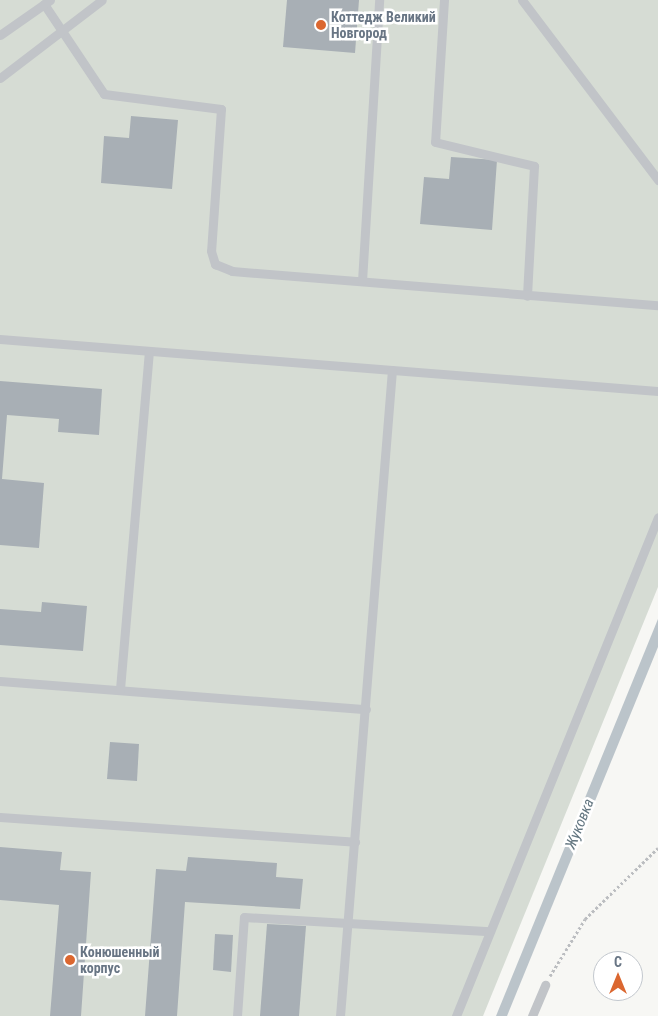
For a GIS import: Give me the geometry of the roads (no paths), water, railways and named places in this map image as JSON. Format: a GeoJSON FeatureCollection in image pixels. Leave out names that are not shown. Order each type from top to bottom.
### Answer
{"type":"FeatureCollection","features":[{"type":"Feature","properties":{"kind":"lane"},"geometry":{"type":"LineString","coordinates":[[0,78],[62,28],[102,0]]}},
{"type":"Feature","properties":{"kind":"lane"},"geometry":{"type":"LineString","coordinates":[[362,281],[379,0]]}},
{"type":"Feature","properties":{"kind":"lane"},"geometry":{"type":"LineString","coordinates":[[444,0],[435,142],[534,166],[527,296]]}},
{"type":"Feature","properties":{"kind":"lane"},"geometry":{"type":"LineString","coordinates":[[522,0],[658,180]]}},
{"type":"Feature","properties":{"kind":"lane"},"geometry":{"type":"LineString","coordinates":[[0,35],[47,2],[104,94],[221,109],[211,251],[215,264],[232,271],[658,305]]}},
{"type":"Feature","properties":{"kind":"lane"},"geometry":{"type":"LineString","coordinates":[[0,339],[658,391]]}},
{"type":"Feature","properties":{"kind":"lane"},"geometry":{"type":"LineString","coordinates":[[120,689],[149,351]]}},
{"type":"Feature","properties":{"kind":"lane"},"geometry":{"type":"LineString","coordinates":[[340,1016],[349,923],[392,370]]}},
{"type":"Feature","properties":{"kind":"lane"},"geometry":{"type":"LineString","coordinates":[[456,1016],[658,517]]}},
{"type":"Feature","properties":{"kind":"lane"},"geometry":{"type":"LineString","coordinates":[[0,681],[366,709]]}},
{"type":"Feature","properties":{"kind":"lane"},"geometry":{"type":"LineString","coordinates":[[0,817],[355,842]]}},
{"type":"Feature","properties":{"kind":"lane"},"geometry":{"type":"LineString","coordinates":[[237,1016],[244,917],[490,931]]}},
{"type":"Feature","properties":{"kind":"lane"},"geometry":{"type":"LineString","coordinates":[[532,1016],[545,985]]}},
{"type":"Feature","properties":{"kind":"water","name":"Жуковка"},"geometry":{"type":"Polygon","coordinates":[[[658,619],[658,647],[507,1016],[496,1016],[658,619]]]}},
{"type":"Feature","properties":{"kind":"place","name":"Коттедж Великий Новгород"},"geometry":{"type":"Point","coordinates":[321,25]}},
{"type":"Feature","properties":{"kind":"place","name":"Конюшенный корпус"},"geometry":{"type":"Point","coordinates":[70,960]}}]}
